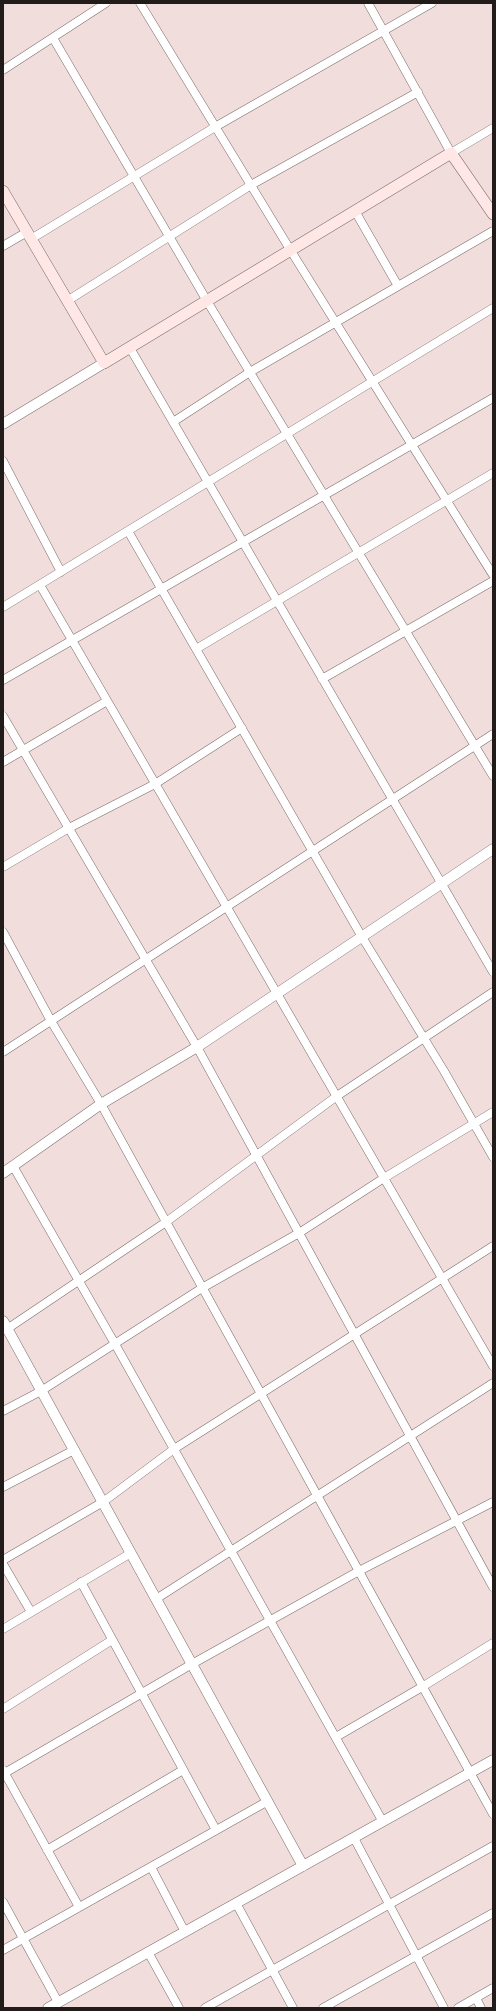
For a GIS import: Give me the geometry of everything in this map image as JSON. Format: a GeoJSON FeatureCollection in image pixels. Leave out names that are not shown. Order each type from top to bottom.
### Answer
{"type":"FeatureCollection","features":[{"type":"Feature","properties":{"kind":"main road"},"geometry":{"type":"LineString","coordinates":[[3,191],[104,363],[451,153],[493,214]]}},
{"type":"Feature","properties":{"kind":"street"},"geometry":{"type":"LineString","coordinates":[[3,70],[106,3]]}},
{"type":"Feature","properties":{"kind":"street"},"geometry":{"type":"LineString","coordinates":[[140,3],[372,382],[493,575]]}},
{"type":"Feature","properties":{"kind":"street"},"geometry":{"type":"LineString","coordinates":[[368,3],[451,153],[493,128]]}},
{"type":"Feature","properties":{"kind":"street"},"geometry":{"type":"LineString","coordinates":[[3,246],[29,236],[215,127],[432,3]]}},
{"type":"Feature","properties":{"kind":"street"},"geometry":{"type":"LineString","coordinates":[[53,38],[207,301],[493,776]]}},
{"type":"Feature","properties":{"kind":"street"},"geometry":{"type":"LineString","coordinates":[[67,301],[251,185],[418,92]]}},
{"type":"Feature","properties":{"kind":"street"},"geometry":{"type":"LineString","coordinates":[[355,211],[398,286]]}},
{"type":"Feature","properties":{"kind":"street"},"geometry":{"type":"LineString","coordinates":[[173,422],[250,372],[493,231]]}},
{"type":"Feature","properties":{"kind":"street"},"geometry":{"type":"LineString","coordinates":[[3,607],[493,308]]}},
{"type":"Feature","properties":{"kind":"street"},"geometry":{"type":"LineString","coordinates":[[130,348],[493,972]]}},
{"type":"Feature","properties":{"kind":"street"},"geometry":{"type":"LineString","coordinates":[[3,424],[104,363]]}},
{"type":"Feature","properties":{"kind":"street"},"geometry":{"type":"LineString","coordinates":[[3,680],[162,590],[493,398]]}},
{"type":"Feature","properties":{"kind":"street"},"geometry":{"type":"LineString","coordinates":[[3,461],[61,572]]}},
{"type":"Feature","properties":{"kind":"street"},"geometry":{"type":"LineString","coordinates":[[196,649],[359,554],[493,473]]}},
{"type":"Feature","properties":{"kind":"street"},"geometry":{"type":"LineString","coordinates":[[128,531],[362,937],[424,1037],[493,1157]]}},
{"type":"Feature","properties":{"kind":"street"},"geometry":{"type":"LineString","coordinates":[[322,679],[493,580]]}},
{"type":"Feature","properties":{"kind":"street"},"geometry":{"type":"LineString","coordinates":[[40,585],[493,1366]]}},
{"type":"Feature","properties":{"kind":"street"},"geometry":{"type":"LineString","coordinates":[[3,762],[107,701]]}},
{"type":"Feature","properties":{"kind":"street"},"geometry":{"type":"LineString","coordinates":[[3,716],[197,1047],[493,1587]]}},
{"type":"Feature","properties":{"kind":"street"},"geometry":{"type":"LineString","coordinates":[[3,867],[69,828],[156,784],[242,728]]}},
{"type":"Feature","properties":{"kind":"street"},"geometry":{"type":"LineString","coordinates":[[3,1052],[493,734]]}},
{"type":"Feature","properties":{"kind":"street"},"geometry":{"type":"LineString","coordinates":[[3,1173],[101,1104],[197,1047],[278,994],[493,848]]}},
{"type":"Feature","properties":{"kind":"street"},"geometry":{"type":"LineString","coordinates":[[3,932],[51,1021],[101,1104],[493,1814]]}},
{"type":"Feature","properties":{"kind":"street"},"geometry":{"type":"LineString","coordinates":[[303,1866],[5,1325],[79,1281],[166,1222],[337,1096],[493,992]]}},
{"type":"Feature","properties":{"kind":"street"},"geometry":{"type":"LineString","coordinates":[[3,1411],[41,1391],[202,1288],[299,1233],[384,1178],[493,1112]]}},
{"type":"Feature","properties":{"kind":"street"},"geometry":{"type":"LineString","coordinates":[[13,1166],[115,1344],[383,1822]]}},
{"type":"Feature","properties":{"kind":"street"},"geometry":{"type":"LineString","coordinates":[[3,1560],[103,1502],[174,1449],[493,1246]]}},
{"type":"Feature","properties":{"kind":"street"},"geometry":{"type":"LineString","coordinates":[[156,1599],[493,1383]]}},
{"type":"Feature","properties":{"kind":"street"},"geometry":{"type":"LineString","coordinates":[[3,1487],[74,1450]]}},
{"type":"Feature","properties":{"kind":"street"},"geometry":{"type":"LineString","coordinates":[[78,1907],[4,1772],[192,1664],[359,1571],[493,1502]]}},
{"type":"Feature","properties":{"kind":"street"},"geometry":{"type":"LineString","coordinates":[[3,1629],[131,1553]]}},
{"type":"Feature","properties":{"kind":"street"},"geometry":{"type":"LineString","coordinates":[[3,1564],[31,1612]]}},
{"type":"Feature","properties":{"kind":"street"},"geometry":{"type":"LineString","coordinates":[[81,1582],[216,1830]]}},
{"type":"Feature","properties":{"kind":"street"},"geometry":{"type":"LineString","coordinates":[[3,1710],[112,1640]]}},
{"type":"Feature","properties":{"kind":"street"},"geometry":{"type":"LineString","coordinates":[[336,1737],[422,1687],[493,1643]]}},
{"type":"Feature","properties":{"kind":"street"},"geometry":{"type":"LineString","coordinates":[[48,2008],[493,1760]]}},
{"type":"Feature","properties":{"kind":"street"},"geometry":{"type":"LineString","coordinates":[[47,1850],[183,1770]]}},
{"type":"Feature","properties":{"kind":"street"},"geometry":{"type":"LineString","coordinates":[[3,1950],[268,1801]]}},
{"type":"Feature","properties":{"kind":"street"},"geometry":{"type":"LineString","coordinates":[[354,1838],[388,1905],[444,2008]]}},
{"type":"Feature","properties":{"kind":"street"},"geometry":{"type":"LineString","coordinates":[[205,2008],[493,1846]]}},
{"type":"Feature","properties":{"kind":"street"},"geometry":{"type":"LineString","coordinates":[[151,1867],[185,1932]]}},
{"type":"Feature","properties":{"kind":"street"},"geometry":{"type":"LineString","coordinates":[[3,1902],[58,2002]]}},
{"type":"Feature","properties":{"kind":"street"},"geometry":{"type":"LineString","coordinates":[[236,1903],[293,2008]]}},
{"type":"Feature","properties":{"kind":"street"},"geometry":{"type":"LineString","coordinates":[[323,2008],[493,1913]]}},
{"type":"Feature","properties":{"kind":"street"},"geometry":{"type":"LineString","coordinates":[[148,1952],[179,2008]]}},
{"type":"Feature","properties":{"kind":"street"},"geometry":{"type":"LineString","coordinates":[[458,2008],[493,1988]]}},
{"type":"Feature","properties":{"kind":"street"},"geometry":{"type":"LineString","coordinates":[[476,1998],[481,2008]]}}]}
